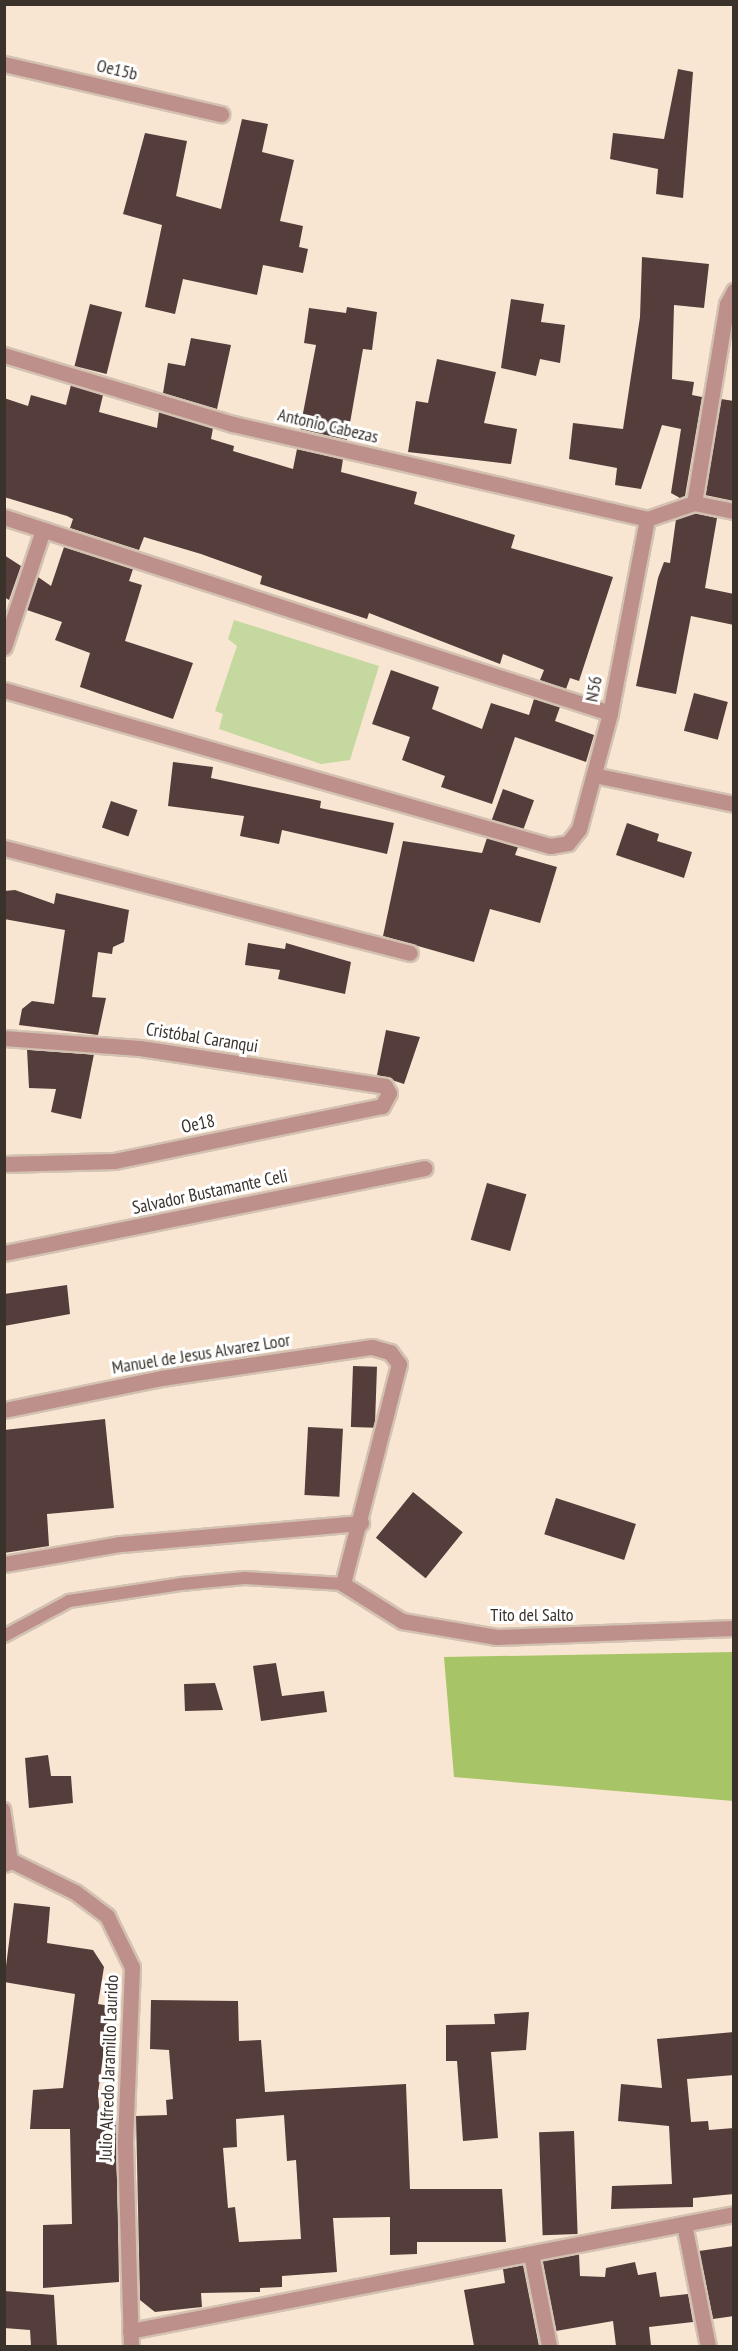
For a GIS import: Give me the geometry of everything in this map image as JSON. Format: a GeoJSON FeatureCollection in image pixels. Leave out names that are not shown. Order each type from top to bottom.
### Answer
{"type":"FeatureCollection","features":[{"type":"Feature","properties":{"kind":"street","name":"Oe15b"},"geometry":{"type":"LineString","coordinates":[[4,64],[221,114]]}},
{"type":"Feature","properties":{"kind":"street"},"geometry":{"type":"LineString","coordinates":[[693,503],[727,304],[734,291]]}},
{"type":"Feature","properties":{"kind":"street","name":"Antonio Cabezas"},"geometry":{"type":"LineString","coordinates":[[4,356],[233,424],[647,519]]}},
{"type":"Feature","properties":{"kind":"street"},"geometry":{"type":"LineString","coordinates":[[647,519],[693,503],[734,511]]}},
{"type":"Feature","properties":{"kind":"street"},"geometry":{"type":"LineString","coordinates":[[4,517],[610,713]]}},
{"type":"Feature","properties":{"kind":"street","name":"N56"},"geometry":{"type":"LineString","coordinates":[[4,690],[550,846],[568,843],[579,829],[610,713],[647,519]]}},
{"type":"Feature","properties":{"kind":"street"},"geometry":{"type":"LineString","coordinates":[[4,647],[42,530]]}},
{"type":"Feature","properties":{"kind":"street"},"geometry":{"type":"LineString","coordinates":[[594,775],[734,804]]}},
{"type":"Feature","properties":{"kind":"street"},"geometry":{"type":"LineString","coordinates":[[4,848],[410,953]]}},
{"type":"Feature","properties":{"kind":"street","name":"Cristóbal Caranqui"},"geometry":{"type":"LineString","coordinates":[[4,1038],[140,1048],[385,1086],[389,1093]]}},
{"type":"Feature","properties":{"kind":"street","name":"Oe18"},"geometry":{"type":"LineString","coordinates":[[4,1164],[114,1161],[382,1106],[389,1093]]}},
{"type":"Feature","properties":{"kind":"street","name":"Salvador Bustamante Celi"},"geometry":{"type":"LineString","coordinates":[[4,1253],[424,1168]]}},
{"type":"Feature","properties":{"kind":"street","name":"Manuel de Jesus Alvarez Loor"},"geometry":{"type":"LineString","coordinates":[[4,1410],[161,1378],[372,1347],[390,1352],[399,1364],[361,1523]]}},
{"type":"Feature","properties":{"kind":"street"},"geometry":{"type":"LineString","coordinates":[[4,1564],[120,1544],[361,1523],[343,1584]]}},
{"type":"Feature","properties":{"kind":"street","name":"Tito del Salto"},"geometry":{"type":"LineString","coordinates":[[343,1584],[402,1621],[497,1637],[734,1628]]}},
{"type":"Feature","properties":{"kind":"street","name":"Julio Alfredo Jaramillo Laurido"},"geometry":{"type":"LineString","coordinates":[[7,1861],[75,1892],[107,1916],[132,1966],[125,2144],[131,2339]]}},
{"type":"Feature","properties":{"kind":"street"},"geometry":{"type":"LineString","coordinates":[[131,2339],[531,2254],[734,2214]]}},
{"type":"Feature","properties":{"kind":"street"},"geometry":{"type":"LineString","coordinates":[[684,2224],[708,2346]]}},
{"type":"Feature","properties":{"kind":"street"},"geometry":{"type":"LineString","coordinates":[[531,2254],[549,2346]]}},
{"type":"Feature","properties":{"kind":"lane"},"geometry":{"type":"LineString","coordinates":[[4,1635],[69,1601],[182,1584],[245,1578],[343,1584]]}},
{"type":"Feature","properties":{"kind":"lane"},"geometry":{"type":"LineString","coordinates":[[4,1809],[7,1861]]}},
{"type":"Feature","properties":{"kind":"green space"},"geometry":{"type":"Polygon","coordinates":[[[234,620],[379,666],[350,760],[321,764],[219,729],[223,714],[215,711],[237,646],[228,639],[234,620]]]}},
{"type":"Feature","properties":{"kind":"green space"},"geometry":{"type":"Polygon","coordinates":[[[733,1652],[733,1801],[454,1777],[444,1657],[733,1652]]]}},
{"type":"Feature","properties":{"kind":"building"},"geometry":{"type":"Polygon","coordinates":[[[678,69],[693,72],[683,198],[656,194],[658,169],[610,159],[613,133],[664,139],[678,69]]]}},
{"type":"Feature","properties":{"kind":"building"},"geometry":{"type":"Polygon","coordinates":[[[242,119],[268,124],[262,152],[294,160],[280,221],[303,226],[299,247],[308,249],[303,273],[263,265],[257,295],[183,279],[175,314],[145,307],[162,225],[123,214],[145,133],[187,141],[176,196],[221,209],[242,119]]]}},
{"type":"Feature","properties":{"kind":"building"},"geometry":{"type":"Polygon","coordinates":[[[642,257],[709,264],[704,308],[674,305],[672,379],[694,382],[692,395],[702,397],[685,496],[680,498],[671,493],[681,429],[662,425],[641,489],[615,485],[617,468],[569,459],[573,423],[623,429],[640,317],[642,257]]]}},
{"type":"Feature","properties":{"kind":"building"},"geometry":{"type":"Polygon","coordinates":[[[511,299],[544,304],[541,322],[565,325],[560,363],[540,359],[536,376],[501,368],[511,299]]]}},
{"type":"Feature","properties":{"kind":"building"},"geometry":{"type":"Polygon","coordinates":[[[90,304],[122,312],[107,374],[75,366],[90,304]]]}},
{"type":"Feature","properties":{"kind":"building"},"geometry":{"type":"Polygon","coordinates":[[[347,307],[377,312],[372,350],[363,349],[347,440],[300,429],[316,345],[304,343],[309,308],[346,313],[347,307]]]}},
{"type":"Feature","properties":{"kind":"building"},"geometry":{"type":"Polygon","coordinates":[[[191,338],[231,345],[217,409],[163,393],[168,363],[185,366],[191,338]]]}},
{"type":"Feature","properties":{"kind":"building"},"geometry":{"type":"Polygon","coordinates":[[[437,359],[496,372],[484,423],[517,429],[511,464],[408,452],[416,401],[428,403],[437,359]]]}},
{"type":"Feature","properties":{"kind":"building"},"geometry":{"type":"Polygon","coordinates":[[[71,385],[103,395],[99,412],[157,428],[159,412],[213,428],[211,439],[234,446],[233,451],[293,469],[297,449],[343,459],[341,472],[417,492],[414,504],[515,535],[511,548],[613,577],[579,681],[570,678],[566,689],[540,680],[544,670],[503,654],[500,664],[369,613],[367,619],[260,584],[262,576],[201,554],[144,537],[139,550],[70,528],[73,519],[67,516],[4,497],[4,398],[28,406],[31,395],[66,405],[71,385]]]}},
{"type":"Feature","properties":{"kind":"building"},"geometry":{"type":"Polygon","coordinates":[[[721,399],[734,401],[734,501],[705,495],[721,399]]]}},
{"type":"Feature","properties":{"kind":"building"},"geometry":{"type":"Polygon","coordinates":[[[695,513],[717,518],[705,588],[734,594],[734,625],[691,616],[676,694],[636,686],[658,578],[664,562],[670,563],[676,519],[695,513]]]}},
{"type":"Feature","properties":{"kind":"building"},"geometry":{"type":"Polygon","coordinates":[[[64,547],[133,569],[129,581],[142,585],[125,641],[193,663],[173,719],[80,687],[90,653],[55,640],[62,622],[27,610],[38,577],[51,586],[64,547]]]}},
{"type":"Feature","properties":{"kind":"building"},"geometry":{"type":"Polygon","coordinates":[[[4,555],[21,566],[9,600],[4,597],[4,555]]]}},
{"type":"Feature","properties":{"kind":"building"},"geometry":{"type":"Polygon","coordinates":[[[391,670],[439,687],[432,709],[482,729],[491,703],[529,715],[534,699],[560,707],[555,721],[594,735],[586,762],[515,737],[492,804],[441,787],[445,776],[402,760],[410,737],[372,724],[391,670]]]}},
{"type":"Feature","properties":{"kind":"building"},"geometry":{"type":"Polygon","coordinates":[[[694,693],[728,702],[718,740],[684,731],[694,693]]]}},
{"type":"Feature","properties":{"kind":"building"},"geometry":{"type":"Polygon","coordinates":[[[173,762],[213,767],[211,778],[321,801],[320,808],[394,823],[387,854],[282,830],[279,844],[240,836],[244,816],[168,806],[173,762]]]}},
{"type":"Feature","properties":{"kind":"building"},"geometry":{"type":"Polygon","coordinates":[[[503,789],[534,800],[523,831],[492,820],[503,789]]]}},
{"type":"Feature","properties":{"kind":"building"},"geometry":{"type":"Polygon","coordinates":[[[111,801],[137,810],[128,837],[102,827],[111,801]]]}},
{"type":"Feature","properties":{"kind":"building"},"geometry":{"type":"Polygon","coordinates":[[[627,823],[659,834],[657,841],[692,852],[684,878],[616,855],[627,823]]]}},
{"type":"Feature","properties":{"kind":"building"},"geometry":{"type":"Polygon","coordinates":[[[487,838],[518,847],[515,855],[557,867],[540,923],[490,909],[474,962],[383,936],[403,841],[482,853],[487,838]]]}},
{"type":"Feature","properties":{"kind":"building"},"geometry":{"type":"Polygon","coordinates":[[[15,890],[54,904],[56,893],[129,910],[124,942],[113,947],[112,954],[98,952],[92,997],[106,998],[98,1035],[19,1025],[22,1009],[32,1001],[54,1004],[65,930],[4,919],[4,891],[15,890]]]}},
{"type":"Feature","properties":{"kind":"building"},"geometry":{"type":"Polygon","coordinates":[[[248,943],[285,949],[286,943],[351,962],[345,994],[278,979],[280,970],[245,965],[248,943]]]}},
{"type":"Feature","properties":{"kind":"building"},"geometry":{"type":"Polygon","coordinates":[[[386,1030],[420,1037],[404,1084],[377,1075],[386,1030]]]}},
{"type":"Feature","properties":{"kind":"building"},"geometry":{"type":"Polygon","coordinates":[[[27,1049],[94,1054],[81,1119],[51,1112],[56,1089],[29,1088],[27,1049]]]}},
{"type":"Feature","properties":{"kind":"building"},"geometry":{"type":"Polygon","coordinates":[[[487,1183],[526,1194],[510,1251],[471,1240],[487,1183]]]}},
{"type":"Feature","properties":{"kind":"building"},"geometry":{"type":"Polygon","coordinates":[[[67,1285],[70,1314],[4,1326],[4,1294],[67,1285]]]}},
{"type":"Feature","properties":{"kind":"building"},"geometry":{"type":"Polygon","coordinates":[[[353,1366],[377,1367],[375,1428],[351,1427],[353,1366]]]}},
{"type":"Feature","properties":{"kind":"building"},"geometry":{"type":"Polygon","coordinates":[[[105,1419],[114,1508],[47,1514],[49,1546],[4,1553],[4,1430],[105,1419]]]}},
{"type":"Feature","properties":{"kind":"building"},"geometry":{"type":"Polygon","coordinates":[[[308,1427],[343,1429],[339,1497],[304,1495],[308,1427]]]}},
{"type":"Feature","properties":{"kind":"building"},"geometry":{"type":"Polygon","coordinates":[[[413,1492],[463,1532],[426,1578],[376,1538],[413,1492]]]}},
{"type":"Feature","properties":{"kind":"building"},"geometry":{"type":"Polygon","coordinates":[[[556,1498],[636,1524],[624,1560],[544,1534],[556,1498]]]}},
{"type":"Feature","properties":{"kind":"building"},"geometry":{"type":"Polygon","coordinates":[[[276,1663],[282,1696],[324,1691],[327,1712],[261,1721],[253,1666],[276,1663]]]}},
{"type":"Feature","properties":{"kind":"building"},"geometry":{"type":"Polygon","coordinates":[[[215,1683],[223,1710],[185,1711],[184,1684],[215,1683]]]}},
{"type":"Feature","properties":{"kind":"building"},"geometry":{"type":"Polygon","coordinates":[[[48,1755],[51,1776],[71,1776],[73,1803],[29,1808],[25,1758],[48,1755]]]}},
{"type":"Feature","properties":{"kind":"building"},"geometry":{"type":"Polygon","coordinates":[[[14,1903],[50,1907],[47,1943],[93,1950],[104,1967],[98,2004],[110,2006],[98,2093],[100,2117],[116,2116],[119,2282],[43,2288],[43,2225],[72,2224],[70,2129],[30,2129],[33,2090],[63,2088],[75,1994],[4,1982],[14,1903]]]}},
{"type":"Feature","properties":{"kind":"building"},"geometry":{"type":"Polygon","coordinates":[[[151,2000],[238,2001],[239,2041],[261,2040],[265,2092],[406,2084],[410,2189],[502,2189],[506,2242],[417,2242],[417,2254],[390,2255],[390,2217],[333,2218],[337,2272],[282,2276],[282,2287],[260,2288],[260,2292],[201,2293],[202,2307],[155,2312],[140,2300],[136,2116],[167,2115],[166,2100],[173,2099],[169,2050],[150,2049],[151,2000]],[[284,2115],[236,2119],[237,2147],[223,2148],[228,2208],[235,2207],[239,2242],[301,2239],[296,2160],[287,2161],[284,2115]]]}},
{"type":"Feature","properties":{"kind":"building"},"geometry":{"type":"Polygon","coordinates":[[[529,2012],[526,2050],[491,2052],[498,2138],[463,2141],[457,2061],[446,2061],[446,2025],[495,2024],[494,2014],[529,2012]]]}},
{"type":"Feature","properties":{"kind":"building"},"geometry":{"type":"Polygon","coordinates":[[[734,2032],[734,2075],[687,2079],[691,2122],[708,2121],[709,2130],[734,2128],[734,2194],[693,2198],[693,2207],[611,2209],[612,2186],[672,2184],[669,2126],[618,2121],[621,2084],[662,2088],[657,2039],[734,2032]]]}},
{"type":"Feature","properties":{"kind":"building"},"geometry":{"type":"Polygon","coordinates":[[[574,2131],[578,2234],[543,2235],[539,2132],[574,2131]]]}},
{"type":"Feature","properties":{"kind":"building"},"geometry":{"type":"Polygon","coordinates":[[[734,2246],[734,2316],[713,2319],[699,2251],[734,2246]]]}},
{"type":"Feature","properties":{"kind":"building"},"geometry":{"type":"Polygon","coordinates":[[[579,2254],[580,2276],[605,2277],[606,2268],[635,2262],[638,2275],[656,2272],[660,2297],[688,2294],[693,2322],[649,2327],[651,2346],[616,2346],[613,2321],[556,2331],[542,2261],[579,2254]]]}},
{"type":"Feature","properties":{"kind":"building"},"geometry":{"type":"Polygon","coordinates":[[[523,2265],[539,2346],[474,2346],[464,2290],[505,2283],[503,2269],[523,2265]]]}},
{"type":"Feature","properties":{"kind":"building"},"geometry":{"type":"Polygon","coordinates":[[[4,2291],[54,2295],[57,2346],[31,2346],[30,2330],[4,2328],[4,2291]]]}}]}
